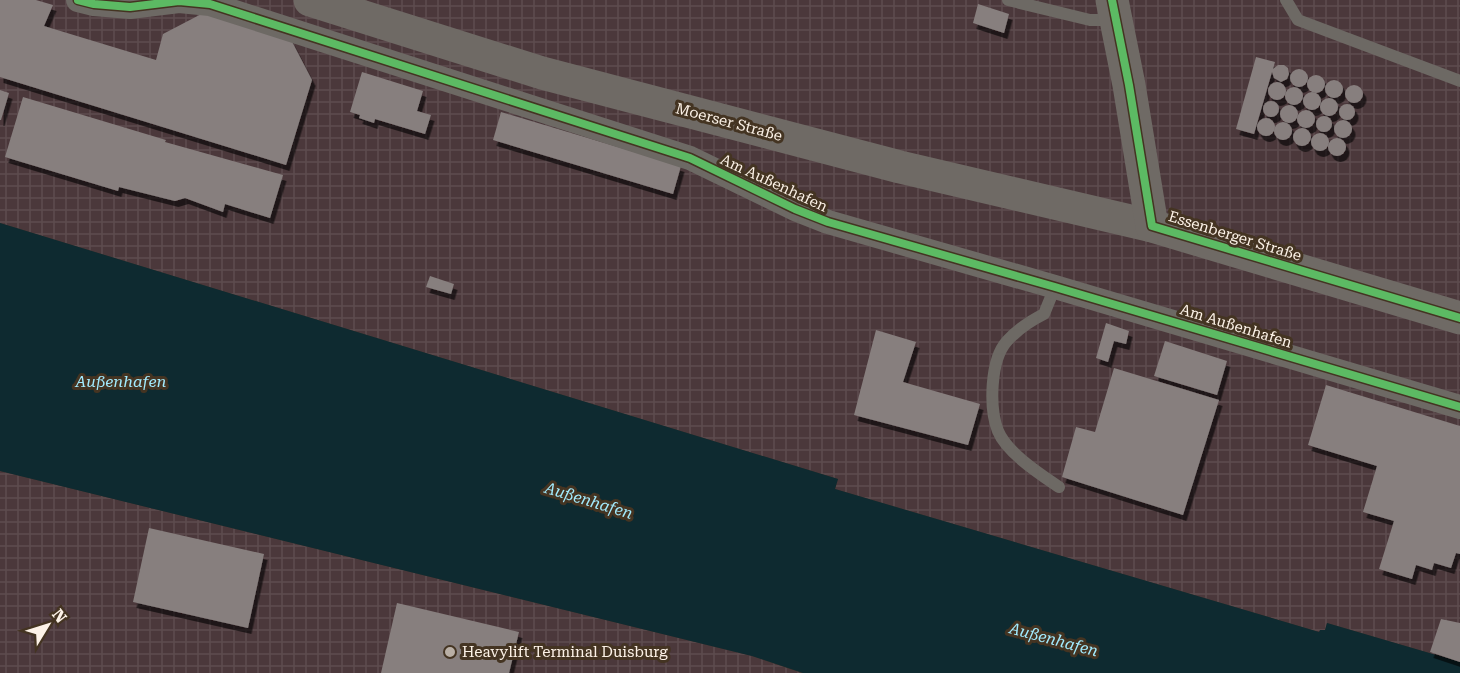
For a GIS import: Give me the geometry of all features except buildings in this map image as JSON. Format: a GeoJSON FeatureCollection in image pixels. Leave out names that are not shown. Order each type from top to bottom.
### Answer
{"type":"FeatureCollection","features":[{"type":"Feature","properties":{"kind":"street","name":"Am Außenhafen"},"geometry":{"type":"LineString","coordinates":[[78,0],[94,4],[130,7],[179,1],[210,4],[690,158],[828,222],[1460,407]]}},
{"type":"Feature","properties":{"kind":"street","name":"Moerser Straße"},"geometry":{"type":"LineString","coordinates":[[310,0],[542,73],[900,167],[1152,226]]}},
{"type":"Feature","properties":{"kind":"street","name":"Essenberger Straße"},"geometry":{"type":"LineString","coordinates":[[1113,10],[1129,85],[1152,226],[1460,318]]}},
{"type":"Feature","properties":{"kind":"lane"},"geometry":{"type":"LineString","coordinates":[[1008,0],[1090,20],[1113,10]]}},
{"type":"Feature","properties":{"kind":"lane"},"geometry":{"type":"LineString","coordinates":[[1286,0],[1298,20],[1460,81]]}},
{"type":"Feature","properties":{"kind":"lane"},"geometry":{"type":"LineString","coordinates":[[1055,287],[1044,314],[1025,324],[1005,343],[996,364],[991,391],[998,432],[1019,459],[1059,487]]}},
{"type":"Feature","properties":{"kind":"shaded area"},"geometry":{"type":"Polygon","coordinates":[[[0,0],[1460,0],[1460,662],[1327,623],[1325,631],[1319,632],[835,489],[838,479],[0,223],[0,0]]]}},
{"type":"Feature","properties":{"kind":"shaded area"},"geometry":{"type":"Polygon","coordinates":[[[0,471],[752,656],[802,673],[0,673],[0,471]]]}},
{"type":"Feature","properties":{"kind":"water","name":"Außenhafen"},"geometry":{"type":"Polygon","coordinates":[[[0,223],[838,479],[835,489],[1319,632],[1325,630],[1327,623],[1460,662],[1460,673],[803,673],[752,656],[0,471],[0,223]]]}},
{"type":"Feature","properties":{"kind":"cycle path"},"geometry":{"type":"LineString","coordinates":[[78,0],[94,4],[130,7],[179,1],[210,4],[690,158],[795,209],[828,222],[1460,407]]}},
{"type":"Feature","properties":{"kind":"cycle path"},"geometry":{"type":"LineString","coordinates":[[1112,0],[1129,85],[1152,226],[1460,318]]}},
{"type":"Feature","properties":{"kind":"place","name":"Heavylift Terminal Duisburg"},"geometry":{"type":"Point","coordinates":[450,652]}}]}
